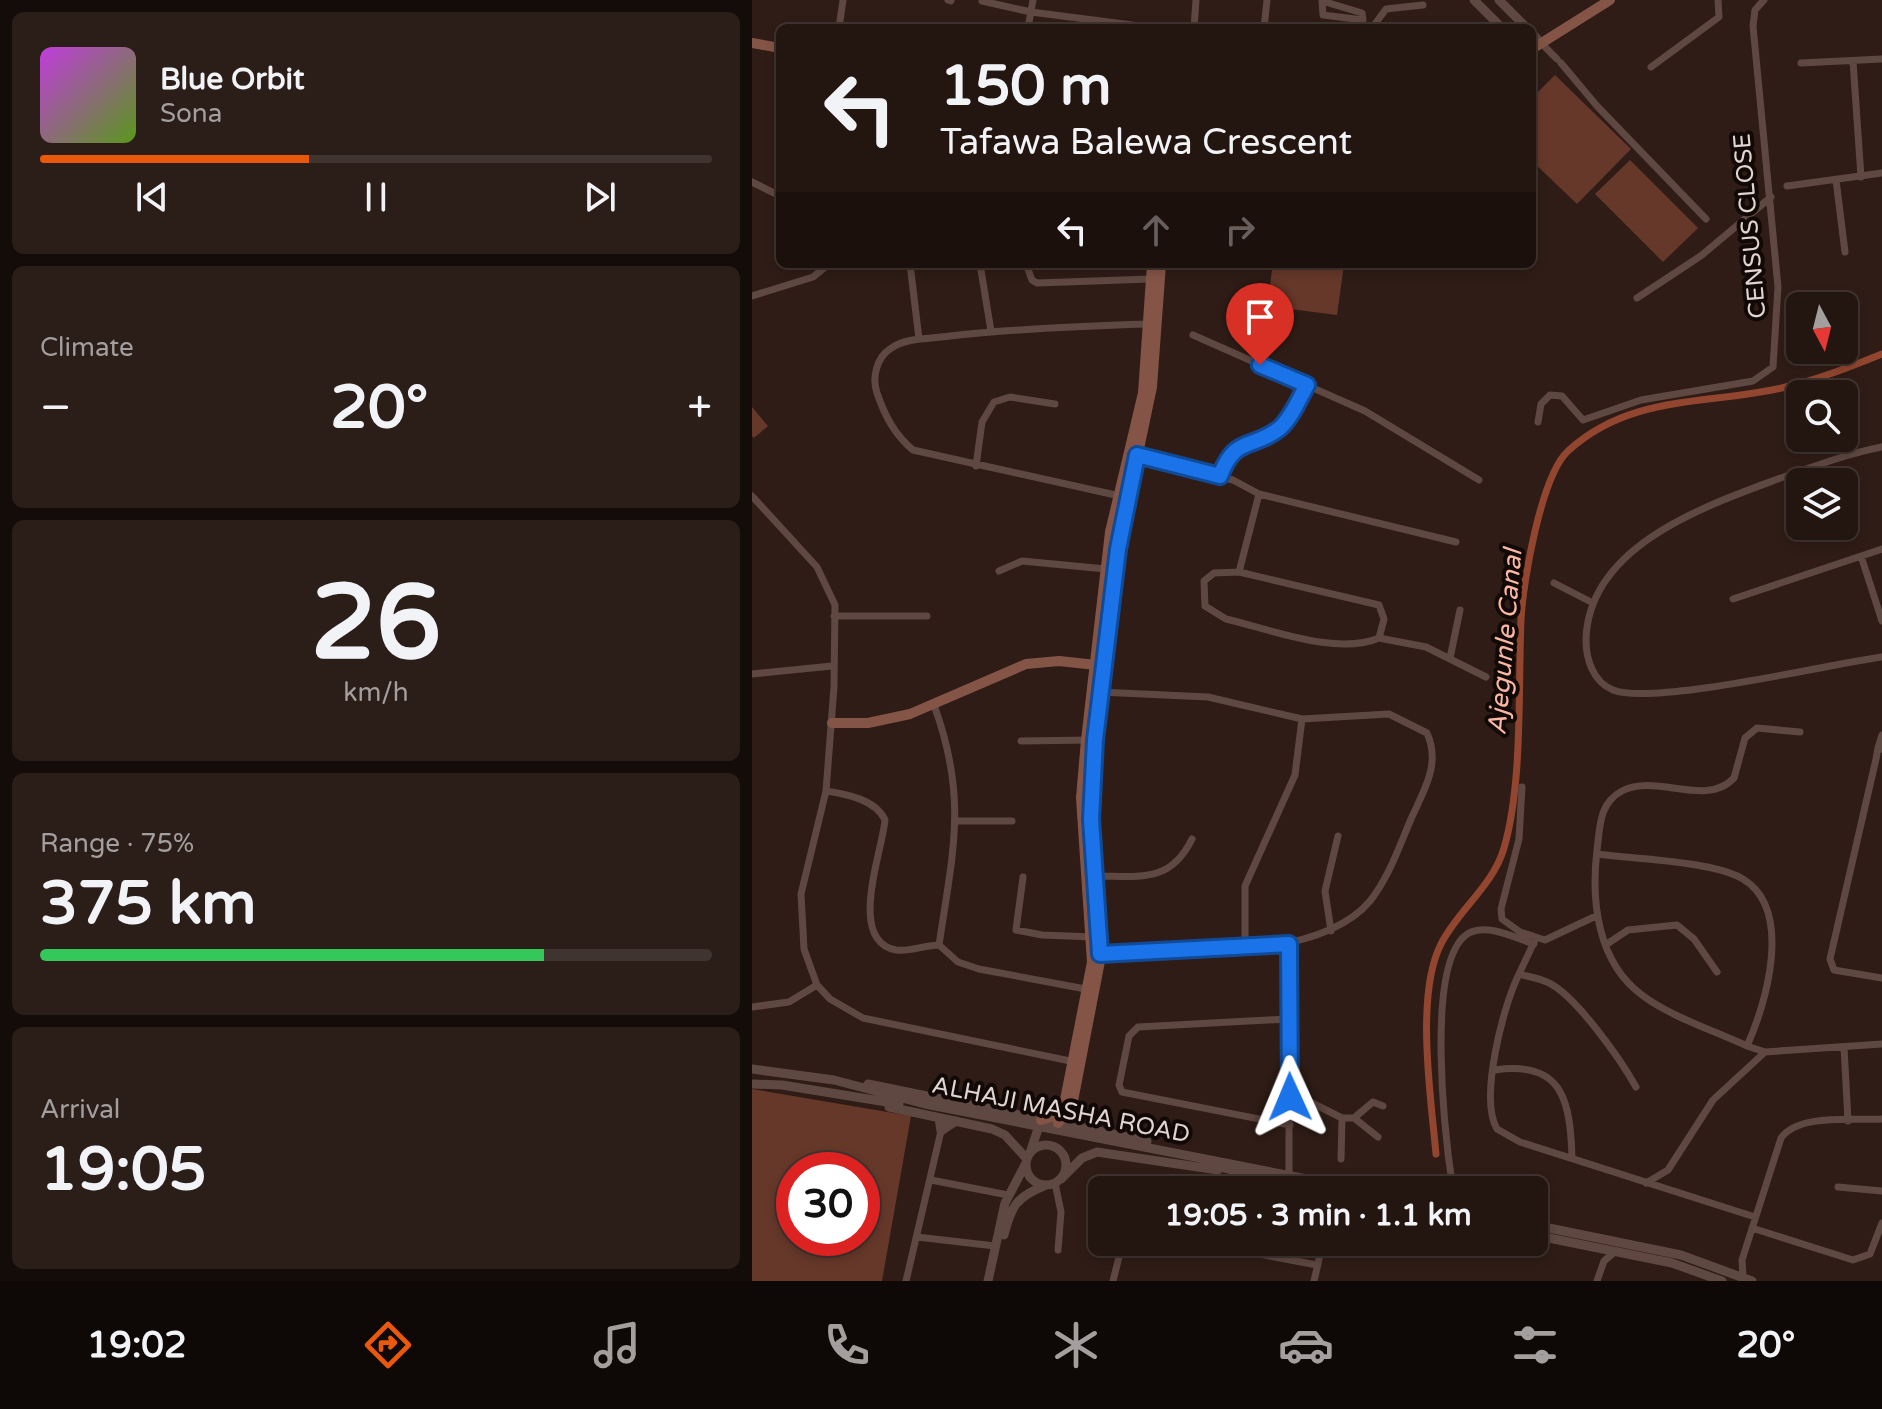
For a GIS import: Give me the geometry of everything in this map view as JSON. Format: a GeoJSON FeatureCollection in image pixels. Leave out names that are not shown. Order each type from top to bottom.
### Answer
{"type":"FeatureCollection","features":[{"type":"Feature","properties":{"kind":"main road"},"geometry":{"type":"LineString","coordinates":[[1537,46],[1608,1]]}},
{"type":"Feature","properties":{"kind":"main road"},"geometry":{"type":"LineString","coordinates":[[752,43],[776,47]]}},
{"type":"Feature","properties":{"kind":"main road"},"geometry":{"type":"LineString","coordinates":[[1096,692],[1106,569],[1143,393],[1151,268]]}},
{"type":"Feature","properties":{"kind":"main road"},"geometry":{"type":"LineString","coordinates":[[1132,454],[1152,387],[1161,268]]}},
{"type":"Feature","properties":{"kind":"main road"},"geometry":{"type":"LineString","coordinates":[[1058,1123],[1072,1106],[1077,1062],[1100,954],[1081,798],[1122,496]]}},
{"type":"Feature","properties":{"kind":"main road"},"geometry":{"type":"LineString","coordinates":[[832,723],[889,720],[934,705],[1026,664],[1059,661],[1096,665]]}},
{"type":"Feature","properties":{"kind":"main road"},"geometry":{"type":"LineString","coordinates":[[1090,740],[1096,936],[1092,990]]}},
{"type":"Feature","properties":{"kind":"main road"},"geometry":{"type":"LineString","coordinates":[[1041,1120],[1061,1111],[1077,1062]]}},
{"type":"Feature","properties":{"kind":"street"},"geometry":{"type":"LineString","coordinates":[[840,24],[843,0]]}},
{"type":"Feature","properties":{"kind":"street"},"geometry":{"type":"LineString","coordinates":[[1029,24],[1033,0]]}},
{"type":"Feature","properties":{"kind":"street"},"geometry":{"type":"LineString","coordinates":[[1194,24],[1196,0]]}},
{"type":"Feature","properties":{"kind":"street"},"geometry":{"type":"LineString","coordinates":[[1264,24],[1267,0]]}},
{"type":"Feature","properties":{"kind":"street"},"geometry":{"type":"LineString","coordinates":[[1474,0],[1498,24]]}},
{"type":"Feature","properties":{"kind":"street"},"geometry":{"type":"LineString","coordinates":[[1499,0],[1523,24]]}},
{"type":"Feature","properties":{"kind":"street"},"geometry":{"type":"LineString","coordinates":[[1651,67],[1719,17],[1718,0]]}},
{"type":"Feature","properties":{"kind":"street","name":"CENSUS CLOSE"},"geometry":{"type":"LineString","coordinates":[[1538,422],[1541,404],[1550,395],[1562,396],[1583,420],[1626,404],[1753,381],[1769,373],[1776,357],[1779,297],[1754,41],[1755,10],[1764,0]]}},
{"type":"Feature","properties":{"kind":"street"},"geometry":{"type":"LineString","coordinates":[[982,1],[1031,12],[1124,24]]}},
{"type":"Feature","properties":{"kind":"street"},"geometry":{"type":"LineString","coordinates":[[1363,20],[1362,13],[1322,1],[1323,15],[1363,20],[1386,9],[1422,5]]}},
{"type":"Feature","properties":{"kind":"street"},"geometry":{"type":"LineString","coordinates":[[1375,24],[1386,9]]}},
{"type":"Feature","properties":{"kind":"street"},"geometry":{"type":"LineString","coordinates":[[1537,46],[1559,61],[1597,106],[1706,219]]}},
{"type":"Feature","properties":{"kind":"street"},"geometry":{"type":"LineString","coordinates":[[1801,63],[1882,59]]}},
{"type":"Feature","properties":{"kind":"street"},"geometry":{"type":"LineString","coordinates":[[1853,61],[1861,177]]}},
{"type":"Feature","properties":{"kind":"street"},"geometry":{"type":"LineString","coordinates":[[1787,186],[1882,173]]}},
{"type":"Feature","properties":{"kind":"street"},"geometry":{"type":"LineString","coordinates":[[1836,180],[1845,252]]}},
{"type":"Feature","properties":{"kind":"street"},"geometry":{"type":"LineString","coordinates":[[752,182],[776,194]]}},
{"type":"Feature","properties":{"kind":"street"},"geometry":{"type":"LineString","coordinates":[[1637,298],[1702,255],[1771,197]]}},
{"type":"Feature","properties":{"kind":"street"},"geometry":{"type":"LineString","coordinates":[[752,296],[813,277],[824,268]]}},
{"type":"Feature","properties":{"kind":"street"},"geometry":{"type":"LineString","coordinates":[[910,268],[919,339]]}},
{"type":"Feature","properties":{"kind":"street"},"geometry":{"type":"LineString","coordinates":[[981,268],[991,331]]}},
{"type":"Feature","properties":{"kind":"street"},"geometry":{"type":"LineString","coordinates":[[1028,268],[1032,280],[1037,283],[1150,279]]}},
{"type":"Feature","properties":{"kind":"street"},"geometry":{"type":"LineString","coordinates":[[1122,496],[913,450],[897,436],[875,386],[881,358],[889,349],[919,339],[991,331],[1147,324]]}},
{"type":"Feature","properties":{"kind":"street"},"geometry":{"type":"LineString","coordinates":[[1193,335],[1393,426],[1479,480]]}},
{"type":"Feature","properties":{"kind":"street"},"geometry":{"type":"LineString","coordinates":[[1220,476],[1226,460],[1237,447],[1282,426],[1307,385]]}},
{"type":"Feature","properties":{"kind":"street"},"geometry":{"type":"LineString","coordinates":[[976,466],[982,422],[994,402],[1010,397],[1055,404]]}},
{"type":"Feature","properties":{"kind":"street"},"geometry":{"type":"LineString","coordinates":[[1882,447],[1813,467],[1694,512],[1641,545],[1613,571],[1593,603],[1586,630],[1590,667],[1600,681],[1613,690],[1637,694],[1689,689],[1882,657]]}},
{"type":"Feature","properties":{"kind":"street"},"geometry":{"type":"LineString","coordinates":[[1132,454],[1220,476],[1259,494],[1456,542]]}},
{"type":"Feature","properties":{"kind":"street"},"geometry":{"type":"LineString","coordinates":[[1239,572],[1259,494]]}},
{"type":"Feature","properties":{"kind":"street"},"geometry":{"type":"LineString","coordinates":[[752,496],[817,567],[833,596],[832,723],[826,791],[801,894],[804,949],[817,985],[830,999],[863,1018],[1077,1062]]}},
{"type":"Feature","properties":{"kind":"street"},"geometry":{"type":"LineString","coordinates":[[1733,599],[1882,549]]}},
{"type":"Feature","properties":{"kind":"street"},"geometry":{"type":"LineString","coordinates":[[1861,556],[1882,621]]}},
{"type":"Feature","properties":{"kind":"street"},"geometry":{"type":"LineString","coordinates":[[999,571],[1022,561],[1106,569]]}},
{"type":"Feature","properties":{"kind":"street"},"geometry":{"type":"LineString","coordinates":[[1379,638],[1384,619],[1379,605],[1239,572],[1214,573],[1204,581],[1203,598],[1212,612],[1226,619],[1327,643],[1368,643],[1379,638],[1426,647],[1486,677]]}},
{"type":"Feature","properties":{"kind":"street"},"geometry":{"type":"LineString","coordinates":[[1554,583],[1593,603]]}},
{"type":"Feature","properties":{"kind":"street"},"geometry":{"type":"LineString","coordinates":[[1450,658],[1460,610]]}},
{"type":"Feature","properties":{"kind":"street"},"geometry":{"type":"LineString","coordinates":[[834,616],[927,616]]}},
{"type":"Feature","properties":{"kind":"street"},"geometry":{"type":"LineString","coordinates":[[752,674],[832,666]]}},
{"type":"Feature","properties":{"kind":"street"},"geometry":{"type":"LineString","coordinates":[[1096,692],[1208,697],[1302,719],[1389,714],[1427,733],[1433,752],[1427,784],[1384,881],[1354,917],[1331,931],[1289,944],[1100,954]]}},
{"type":"Feature","properties":{"kind":"street"},"geometry":{"type":"LineString","coordinates":[[934,705],[949,753],[957,821],[939,945]]}},
{"type":"Feature","properties":{"kind":"street"},"geometry":{"type":"LineString","coordinates":[[1245,948],[1245,886],[1295,775],[1302,719]]}},
{"type":"Feature","properties":{"kind":"street"},"geometry":{"type":"LineString","coordinates":[[1800,732],[1757,728],[1745,738],[1734,778],[1713,791],[1647,785],[1621,792],[1601,814],[1593,877],[1596,916],[1629,985],[1644,997],[1747,1046],[1765,1052],[1882,1044]]}},
{"type":"Feature","properties":{"kind":"street"},"geometry":{"type":"LineString","coordinates":[[1882,735],[1830,959],[1834,970],[1882,978]]}},
{"type":"Feature","properties":{"kind":"street"},"geometry":{"type":"LineString","coordinates":[[1021,741],[1090,740]]}},
{"type":"Feature","properties":{"kind":"street"},"geometry":{"type":"LineString","coordinates":[[1492,930],[1502,919],[1501,909],[1523,815],[1522,787]]}},
{"type":"Feature","properties":{"kind":"street"},"geometry":{"type":"LineString","coordinates":[[826,791],[848,794],[869,804],[885,820],[869,913],[874,936],[881,944],[897,950],[939,945],[958,962],[979,969],[1092,990]]}},
{"type":"Feature","properties":{"kind":"street"},"geometry":{"type":"LineString","coordinates":[[957,821],[1012,821]]}},
{"type":"Feature","properties":{"kind":"street"},"geometry":{"type":"LineString","coordinates":[[1331,931],[1325,891],[1338,836]]}},
{"type":"Feature","properties":{"kind":"street"},"geometry":{"type":"LineString","coordinates":[[1095,876],[1165,872],[1184,856],[1192,839]]}},
{"type":"Feature","properties":{"kind":"street"},"geometry":{"type":"LineString","coordinates":[[1597,854],[1714,869],[1742,878],[1758,893],[1768,917],[1770,978],[1761,1014],[1747,1046]]}},
{"type":"Feature","properties":{"kind":"street"},"geometry":{"type":"LineString","coordinates":[[1023,877],[1016,930],[1096,936]]}},
{"type":"Feature","properties":{"kind":"street"},"geometry":{"type":"LineString","coordinates":[[1451,1176],[1441,1079],[1446,976],[1455,950],[1470,932],[1492,930],[1535,941],[1545,940],[1596,916]]}},
{"type":"Feature","properties":{"kind":"street"},"geometry":{"type":"LineString","coordinates":[[1502,919],[1535,941]]}},
{"type":"Feature","properties":{"kind":"street"},"geometry":{"type":"LineString","coordinates":[[1607,944],[1628,930],[1677,925],[1694,939],[1717,972]]}},
{"type":"Feature","properties":{"kind":"street"},"geometry":{"type":"LineString","coordinates":[[1535,941],[1504,1017],[1491,1111],[1497,1129],[1520,1142],[1755,1217]]}},
{"type":"Feature","properties":{"kind":"street"},"geometry":{"type":"LineString","coordinates":[[1289,944],[1289,1173]]}},
{"type":"Feature","properties":{"kind":"street"},"geometry":{"type":"LineString","coordinates":[[1519,974],[1550,983],[1571,1003],[1619,1058],[1636,1087]]}},
{"type":"Feature","properties":{"kind":"street"},"geometry":{"type":"LineString","coordinates":[[752,1007],[789,1002],[817,985]]}},
{"type":"Feature","properties":{"kind":"street"},"geometry":{"type":"LineString","coordinates":[[1288,1019],[1138,1027],[1129,1036],[1119,1085],[1122,1092],[1157,1101],[1290,1125]]}},
{"type":"Feature","properties":{"kind":"street"},"geometry":{"type":"LineString","coordinates":[[1844,1047],[1848,1121]]}},
{"type":"Feature","properties":{"kind":"street"},"geometry":{"type":"LineString","coordinates":[[1646,1183],[1668,1170],[1706,1108],[1765,1052]]}},
{"type":"Feature","properties":{"kind":"street","name":"ALHAJI MASHA ROAD"},"geometry":{"type":"LineString","coordinates":[[752,1069],[834,1080],[925,1106]]}},
{"type":"Feature","properties":{"kind":"street"},"geometry":{"type":"LineString","coordinates":[[1495,1070],[1532,1069],[1556,1084],[1569,1112],[1572,1157]]}},
{"type":"Feature","properties":{"kind":"street"},"geometry":{"type":"LineString","coordinates":[[834,1080],[1058,1123],[1236,1167]]}},
{"type":"Feature","properties":{"kind":"street","name":"ALHAJI MASHA ROAD"},"geometry":{"type":"LineString","coordinates":[[752,1084],[925,1106],[1236,1167],[1302,1176]]}},
{"type":"Feature","properties":{"kind":"street"},"geometry":{"type":"LineString","coordinates":[[831,1093],[1005,1135],[1027,1158],[1029,1176],[1044,1186]]}},
{"type":"Feature","properties":{"kind":"street"},"geometry":{"type":"LineString","coordinates":[[1290,1097],[1302,1098],[1342,1118],[1354,1118],[1378,1137]]}},
{"type":"Feature","properties":{"kind":"street"},"geometry":{"type":"LineString","coordinates":[[1354,1118],[1373,1102],[1383,1106]]}},
{"type":"Feature","properties":{"kind":"street"},"geometry":{"type":"LineString","coordinates":[[906,1281],[941,1131],[939,1118]]}},
{"type":"Feature","properties":{"kind":"street"},"geometry":{"type":"LineString","coordinates":[[1341,1159],[1342,1118]]}},
{"type":"Feature","properties":{"kind":"street"},"geometry":{"type":"LineString","coordinates":[[1748,1279],[1742,1260],[1781,1138],[1787,1129],[1802,1123],[1882,1119]]}},
{"type":"Feature","properties":{"kind":"street"},"geometry":{"type":"LineString","coordinates":[[990,1281],[1008,1195],[1027,1158],[1041,1120]]}},
{"type":"Feature","properties":{"kind":"street"},"geometry":{"type":"LineString","coordinates":[[941,1131],[956,1121]]}},
{"type":"Feature","properties":{"kind":"street"},"geometry":{"type":"LineString","coordinates":[[1058,1123],[1052,1139],[1066,1165],[1058,1181],[1061,1212],[1058,1250]]}},
{"type":"Feature","properties":{"kind":"street"},"geometry":{"type":"LineString","coordinates":[[1027,1158],[1042,1145],[1061,1151]]}},
{"type":"Feature","properties":{"kind":"street"},"geometry":{"type":"LineString","coordinates":[[990,1281],[1010,1210],[1018,1198],[1058,1181],[1082,1158],[1097,1152],[1236,1167]]}},
{"type":"Feature","properties":{"kind":"street","name":"ALHAJI MASHA ROAD"},"geometry":{"type":"LineString","coordinates":[[1236,1167],[1266,1176]]}},
{"type":"Feature","properties":{"kind":"street"},"geometry":{"type":"LineString","coordinates":[[1668,1170],[1671,1190]]}},
{"type":"Feature","properties":{"kind":"street"},"geometry":{"type":"LineString","coordinates":[[931,1180],[1008,1195]]}},
{"type":"Feature","properties":{"kind":"street"},"geometry":{"type":"LineString","coordinates":[[1838,1187],[1882,1191]]}},
{"type":"Feature","properties":{"kind":"street"},"geometry":{"type":"LineString","coordinates":[[1752,1228],[1853,1260],[1870,1254],[1882,1223]]}},
{"type":"Feature","properties":{"kind":"street"},"geometry":{"type":"LineString","coordinates":[[1548,1228],[1658,1250],[1748,1279]]}},
{"type":"Feature","properties":{"kind":"street"},"geometry":{"type":"LineString","coordinates":[[917,1237],[995,1246]]}},
{"type":"Feature","properties":{"kind":"street"},"geometry":{"type":"LineString","coordinates":[[1548,1238],[1616,1251],[1716,1280]]}},
{"type":"Feature","properties":{"kind":"street"},"geometry":{"type":"LineString","coordinates":[[1597,1247],[1604,1261]]}},
{"type":"Feature","properties":{"kind":"street"},"geometry":{"type":"LineString","coordinates":[[1597,1281],[1604,1261],[1616,1251]]}},
{"type":"Feature","properties":{"kind":"street"},"geometry":{"type":"LineString","coordinates":[[1113,1281],[1119,1256]]}},
{"type":"Feature","properties":{"kind":"street"},"geometry":{"type":"LineString","coordinates":[[1269,1256],[1317,1265]]}},
{"type":"Feature","properties":{"kind":"street"},"geometry":{"type":"LineString","coordinates":[[1314,1281],[1319,1256]]}},
{"type":"Feature","properties":{"kind":"street"},"geometry":{"type":"LineString","coordinates":[[1727,1271],[1742,1260]]}},
{"type":"Feature","properties":{"kind":"shaded area"},"geometry":{"type":"Polygon","coordinates":[[[1555,75],[1631,149],[1577,204],[1536,165],[1536,94],[1555,75]]]}},
{"type":"Feature","properties":{"kind":"shaded area"},"geometry":{"type":"Polygon","coordinates":[[[1630,160],[1698,228],[1663,262],[1595,194],[1630,160]]]}},
{"type":"Feature","properties":{"kind":"shaded area"},"geometry":{"type":"Polygon","coordinates":[[[1272,268],[1343,268],[1337,315],[1267,306],[1272,268]]]}},
{"type":"Feature","properties":{"kind":"shaded area"},"geometry":{"type":"Polygon","coordinates":[[[752,407],[768,426],[754,438],[752,436],[752,407]]]}},
{"type":"Feature","properties":{"kind":"shaded area"},"geometry":{"type":"Polygon","coordinates":[[[752,1089],[911,1116],[882,1281],[752,1281],[752,1089]]]}},
{"type":"Feature","properties":{"kind":"waterway","name":"Ajegunle Canal"},"geometry":{"type":"LineString","coordinates":[[1436,1154],[1427,1047],[1433,965],[1448,932],[1484,886],[1504,848],[1517,765],[1525,581],[1542,505],[1558,464],[1568,451],[1593,432],[1619,419],[1674,404],[1790,386],[1882,354]]}},
{"type":"Feature","properties":{"kind":"route"},"geometry":{"type":"LineString","coordinates":[[1260,365],[1307,385],[1282,426],[1233,450],[1220,476],[1137,455],[1118,549],[1095,740],[1091,819],[1100,954],[1289,944],[1290,1097]]}}]}
